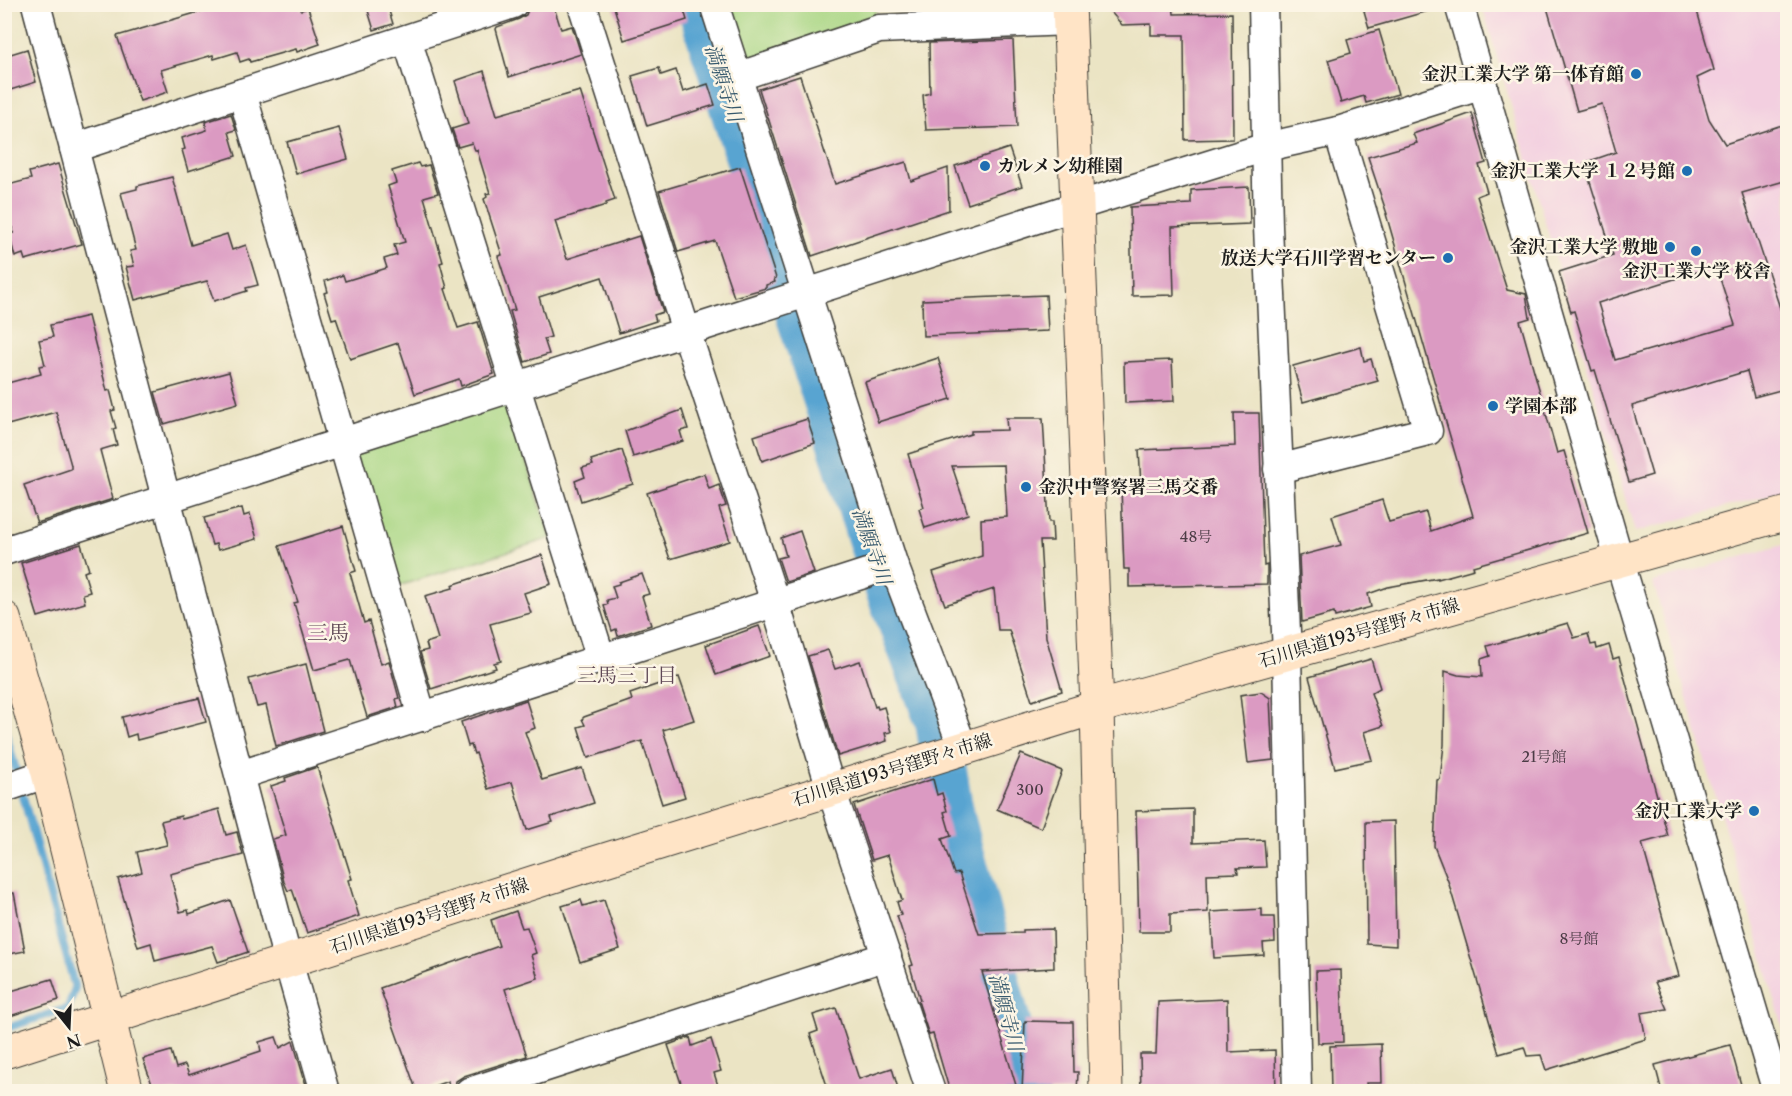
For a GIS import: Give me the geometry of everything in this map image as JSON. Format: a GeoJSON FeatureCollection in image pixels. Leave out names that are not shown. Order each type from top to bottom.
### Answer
{"type":"FeatureCollection","features":[{"type":"Feature","properties":{"kind":"main road"},"geometry":{"type":"LineString","coordinates":[[1069,13],[1097,707],[1106,1092]]}},
{"type":"Feature","properties":{"kind":"main road","name":"石川県道193号窪野々市線"},"geometry":{"type":"LineString","coordinates":[[4,1052],[566,872],[1097,707],[1788,513]]}},
{"type":"Feature","properties":{"kind":"main road"},"geometry":{"type":"LineString","coordinates":[[4,618],[23,782],[110,1019],[127,1092]]}},
{"type":"Feature","properties":{"kind":"street"},"geometry":{"type":"LineString","coordinates":[[36,4],[288,961],[325,1092]]}},
{"type":"Feature","properties":{"kind":"street"},"geometry":{"type":"LineString","coordinates":[[74,148],[513,4]]}},
{"type":"Feature","properties":{"kind":"street"},"geometry":{"type":"LineString","coordinates":[[582,4],[775,602],[831,789],[932,1092]]}},
{"type":"Feature","properties":{"kind":"street"},"geometry":{"type":"LineString","coordinates":[[714,4],[737,77],[796,295],[893,563],[951,752]]}},
{"type":"Feature","properties":{"kind":"street"},"geometry":{"type":"LineString","coordinates":[[1263,4],[1266,147],[1287,654],[1297,1092]]}},
{"type":"Feature","properties":{"kind":"street"},"geometry":{"type":"LineString","coordinates":[[1459,4],[1619,559],[1777,1092]]}},
{"type":"Feature","properties":{"kind":"street"},"geometry":{"type":"LineString","coordinates":[[737,77],[881,17],[1069,13]]}},
{"type":"Feature","properties":{"kind":"street"},"geometry":{"type":"LineString","coordinates":[[407,39],[601,658]]}},
{"type":"Feature","properties":{"kind":"street"},"geometry":{"type":"LineString","coordinates":[[4,551],[1077,206],[1266,147],[1338,131],[1483,85]]}},
{"type":"Feature","properties":{"kind":"street"},"geometry":{"type":"LineString","coordinates":[[242,93],[422,717]]}},
{"type":"Feature","properties":{"kind":"street"},"geometry":{"type":"LineString","coordinates":[[1278,469],[1428,432],[1338,131]]}},
{"type":"Feature","properties":{"kind":"street"},"geometry":{"type":"LineString","coordinates":[[240,775],[867,573]]}},
{"type":"Feature","properties":{"kind":"street"},"geometry":{"type":"LineString","coordinates":[[469,1092],[887,956]]}},
{"type":"Feature","properties":{"kind":"shaded area","name":"金沢工業大学 敷地"},"geometry":{"type":"Polygon","coordinates":[[[1482,5],[1787,5],[1787,490],[1635,532],[1482,5]]]}},
{"type":"Feature","properties":{"kind":"shaded area","name":"金沢工業大学"},"geometry":{"type":"Polygon","coordinates":[[[1788,544],[1787,1041],[1653,582],[1788,544]]]}},
{"type":"Feature","properties":{"kind":"green space"},"geometry":{"type":"Polygon","coordinates":[[[724,5],[875,5],[876,21],[743,68],[724,5]]]}},
{"type":"Feature","properties":{"kind":"green space"},"geometry":{"type":"Polygon","coordinates":[[[507,403],[551,538],[395,587],[348,444],[507,403]]]}},
{"type":"Feature","properties":{"kind":"building"},"geometry":{"type":"Polygon","coordinates":[[[234,4],[299,4],[301,10],[308,8],[320,44],[297,52],[296,49],[250,62],[249,59],[240,62],[237,52],[214,59],[213,55],[161,70],[168,92],[140,101],[117,36],[216,7],[217,10],[234,4]]]}},
{"type":"Feature","properties":{"kind":"building"},"geometry":{"type":"Polygon","coordinates":[[[366,4],[387,4],[393,24],[374,30],[366,4]]]}},
{"type":"Feature","properties":{"kind":"building"},"geometry":{"type":"Polygon","coordinates":[[[536,4],[553,4],[561,29],[572,26],[581,54],[509,77],[496,29],[526,15],[529,7],[536,4]]]}},
{"type":"Feature","properties":{"kind":"building"},"geometry":{"type":"Polygon","coordinates":[[[613,4],[682,4],[687,20],[624,40],[613,4]]]}},
{"type":"Feature","properties":{"kind":"building"},"geometry":{"type":"Polygon","coordinates":[[[931,4],[951,4],[951,9],[931,10],[931,4]]]}},
{"type":"Feature","properties":{"kind":"building"},"geometry":{"type":"Polygon","coordinates":[[[1104,4],[1173,4],[1174,14],[1232,13],[1233,139],[1185,140],[1184,35],[1151,35],[1151,24],[1122,25],[1104,4]]]}},
{"type":"Feature","properties":{"kind":"building"},"geometry":{"type":"Polygon","coordinates":[[[1362,4],[1431,4],[1432,10],[1369,28],[1362,4]]]}},
{"type":"Feature","properties":{"kind":"building"},"geometry":{"type":"Polygon","coordinates":[[[1546,4],[1695,4],[1714,70],[1697,78],[1709,119],[1725,144],[1788,123],[1788,180],[1742,193],[1781,311],[1788,309],[1788,388],[1754,397],[1747,371],[1632,406],[1652,475],[1629,482],[1595,370],[1592,371],[1574,311],[1571,312],[1559,272],[1613,255],[1584,163],[1616,152],[1602,104],[1577,111],[1546,4]],[[1716,266],[1598,303],[1615,360],[1735,325],[1716,266]]]}},
{"type":"Feature","properties":{"kind":"building"},"geometry":{"type":"Polygon","coordinates":[[[1379,30],[1398,94],[1366,103],[1364,96],[1341,103],[1328,60],[1351,53],[1347,40],[1379,30]]]}},
{"type":"Feature","properties":{"kind":"building"},"geometry":{"type":"Polygon","coordinates":[[[1013,40],[1017,127],[926,130],[923,95],[930,93],[929,43],[1013,40]]]}},
{"type":"Feature","properties":{"kind":"building"},"geometry":{"type":"Polygon","coordinates":[[[27,49],[36,82],[4,92],[4,56],[27,49]]]}},
{"type":"Feature","properties":{"kind":"building"},"geometry":{"type":"Polygon","coordinates":[[[659,68],[661,75],[676,70],[683,92],[708,84],[715,105],[647,126],[632,76],[659,68]]]}},
{"type":"Feature","properties":{"kind":"building"},"geometry":{"type":"Polygon","coordinates":[[[484,71],[497,115],[580,91],[615,200],[555,221],[567,259],[639,236],[663,312],[654,315],[656,321],[619,333],[602,277],[539,297],[551,337],[544,339],[549,354],[525,362],[510,311],[515,310],[498,256],[502,255],[484,199],[487,197],[486,194],[490,193],[477,150],[472,143],[458,147],[452,129],[468,124],[455,81],[484,71]]]}},
{"type":"Feature","properties":{"kind":"building","name":"カルメン幼稚園"},"geometry":{"type":"Polygon","coordinates":[[[800,76],[835,184],[906,162],[911,181],[948,168],[949,210],[812,256],[759,89],[800,76]]]}},
{"type":"Feature","properties":{"kind":"building"},"geometry":{"type":"Polygon","coordinates":[[[1472,113],[1486,163],[1479,165],[1487,192],[1477,196],[1507,290],[1526,294],[1530,318],[1520,321],[1557,453],[1564,451],[1588,533],[1473,566],[1474,569],[1438,579],[1388,587],[1368,594],[1371,607],[1335,617],[1334,613],[1302,622],[1299,556],[1341,545],[1332,516],[1382,500],[1389,522],[1426,512],[1431,531],[1473,516],[1387,214],[1368,157],[1417,143],[1413,134],[1472,113]]]}},
{"type":"Feature","properties":{"kind":"building"},"geometry":{"type":"Polygon","coordinates":[[[231,114],[236,130],[229,132],[236,156],[188,171],[182,150],[185,149],[182,138],[207,130],[205,122],[231,114]]]}},
{"type":"Feature","properties":{"kind":"building"},"geometry":{"type":"Polygon","coordinates":[[[339,128],[348,159],[296,174],[287,142],[339,128]]]}},
{"type":"Feature","properties":{"kind":"building"},"geometry":{"type":"Polygon","coordinates":[[[1009,148],[1022,186],[968,204],[955,166],[1009,148]]]}},
{"type":"Feature","properties":{"kind":"building"},"geometry":{"type":"Polygon","coordinates":[[[418,163],[420,167],[429,165],[438,193],[424,197],[443,262],[440,263],[447,288],[445,289],[458,328],[478,322],[494,374],[461,386],[459,379],[415,394],[398,343],[350,359],[336,318],[332,319],[324,293],[328,292],[325,281],[343,275],[345,281],[387,268],[384,259],[397,255],[394,245],[405,242],[388,186],[396,183],[392,171],[418,163]]]}},
{"type":"Feature","properties":{"kind":"building"},"geometry":{"type":"Polygon","coordinates":[[[58,164],[82,244],[25,260],[23,254],[15,257],[9,234],[14,233],[4,196],[4,186],[31,179],[29,172],[58,164]]]}},
{"type":"Feature","properties":{"kind":"building"},"geometry":{"type":"Polygon","coordinates":[[[740,167],[776,278],[775,282],[766,285],[766,288],[734,297],[715,241],[678,252],[659,191],[740,167]]]}},
{"type":"Feature","properties":{"kind":"building"},"geometry":{"type":"Polygon","coordinates":[[[172,177],[191,245],[227,234],[232,250],[246,245],[258,285],[246,288],[247,291],[214,301],[207,281],[135,300],[126,267],[134,266],[130,251],[136,250],[121,193],[137,189],[137,186],[172,177]]]}},
{"type":"Feature","properties":{"kind":"building"},"geometry":{"type":"Polygon","coordinates":[[[1249,187],[1250,224],[1172,227],[1174,295],[1132,296],[1130,207],[1191,204],[1191,190],[1249,187]]]}},
{"type":"Feature","properties":{"kind":"building"},"geometry":{"type":"Polygon","coordinates":[[[1046,295],[1048,331],[923,336],[922,300],[1046,295]]]}},
{"type":"Feature","properties":{"kind":"building"},"geometry":{"type":"Polygon","coordinates":[[[88,316],[107,391],[110,390],[115,410],[111,411],[116,428],[113,429],[117,445],[100,450],[113,499],[37,523],[24,485],[71,469],[71,465],[56,412],[4,426],[4,384],[41,374],[39,366],[45,365],[39,340],[53,337],[50,325],[88,316]]]}},
{"type":"Feature","properties":{"kind":"building"},"geometry":{"type":"Polygon","coordinates":[[[1361,347],[1364,361],[1371,359],[1378,381],[1303,402],[1293,366],[1361,347]]]}},
{"type":"Feature","properties":{"kind":"building"},"geometry":{"type":"Polygon","coordinates":[[[938,358],[951,399],[878,422],[865,382],[938,358]]]}},
{"type":"Feature","properties":{"kind":"building"},"geometry":{"type":"Polygon","coordinates":[[[1172,360],[1174,401],[1125,403],[1124,362],[1172,360]]]}},
{"type":"Feature","properties":{"kind":"building"},"geometry":{"type":"Polygon","coordinates":[[[229,372],[238,403],[164,424],[155,392],[229,372]]]}},
{"type":"Feature","properties":{"kind":"building"},"geometry":{"type":"Polygon","coordinates":[[[682,410],[688,429],[680,431],[683,441],[633,457],[625,431],[682,410]]]}},
{"type":"Feature","properties":{"kind":"building"},"geometry":{"type":"Polygon","coordinates":[[[1234,413],[1259,413],[1264,566],[1267,565],[1267,584],[1129,587],[1129,569],[1124,569],[1121,487],[1141,486],[1139,450],[1235,446],[1234,413]]]}},
{"type":"Feature","properties":{"kind":"building"},"geometry":{"type":"Polygon","coordinates":[[[1006,418],[1043,418],[1049,522],[1052,522],[1053,541],[1040,541],[1046,637],[1062,691],[1032,701],[1009,630],[998,630],[994,589],[945,605],[933,572],[982,556],[981,519],[1007,517],[1004,465],[952,466],[968,514],[925,528],[919,509],[924,507],[908,454],[971,434],[971,431],[1007,430],[1006,418]]]}},
{"type":"Feature","properties":{"kind":"building"},"geometry":{"type":"Polygon","coordinates":[[[807,419],[815,443],[762,461],[754,436],[807,419]]]}},
{"type":"Feature","properties":{"kind":"building"},"geometry":{"type":"Polygon","coordinates":[[[622,450],[633,484],[581,501],[575,481],[585,477],[582,468],[593,465],[591,460],[622,450]]]}},
{"type":"Feature","properties":{"kind":"building"},"geometry":{"type":"Polygon","coordinates":[[[704,474],[709,489],[719,485],[726,506],[719,508],[730,541],[670,559],[647,493],[704,474]]]}},
{"type":"Feature","properties":{"kind":"building"},"geometry":{"type":"Polygon","coordinates":[[[242,508],[244,516],[250,514],[257,539],[218,550],[216,544],[212,545],[204,518],[242,508]]]}},
{"type":"Feature","properties":{"kind":"building"},"geometry":{"type":"Polygon","coordinates":[[[343,526],[356,571],[350,573],[364,623],[369,621],[381,664],[389,661],[399,698],[396,699],[398,707],[367,717],[350,660],[314,670],[294,603],[298,602],[279,546],[343,526]]]}},
{"type":"Feature","properties":{"kind":"building"},"geometry":{"type":"Polygon","coordinates":[[[800,531],[814,573],[786,582],[778,558],[786,556],[781,538],[800,531]]]}},
{"type":"Feature","properties":{"kind":"building"},"geometry":{"type":"Polygon","coordinates":[[[81,544],[89,570],[84,572],[90,592],[83,594],[85,603],[38,617],[21,563],[81,544]]]}},
{"type":"Feature","properties":{"kind":"building"},"geometry":{"type":"Polygon","coordinates":[[[542,555],[551,584],[524,593],[531,613],[490,624],[501,661],[494,663],[496,668],[431,689],[420,652],[428,650],[426,643],[438,639],[425,596],[542,555]]]}},
{"type":"Feature","properties":{"kind":"building"},"geometry":{"type":"Polygon","coordinates":[[[642,574],[649,594],[642,596],[651,625],[618,636],[616,629],[612,631],[604,606],[608,604],[607,600],[616,598],[612,586],[642,574]]]}},
{"type":"Feature","properties":{"kind":"building"},"geometry":{"type":"Polygon","coordinates":[[[1568,623],[1574,638],[1588,634],[1591,645],[1596,644],[1597,649],[1609,645],[1613,659],[1619,657],[1668,836],[1642,843],[1679,976],[1655,982],[1667,1009],[1641,1013],[1646,1039],[1546,1070],[1541,1055],[1527,1056],[1524,1047],[1499,1054],[1448,881],[1434,846],[1437,780],[1440,779],[1444,745],[1445,671],[1458,675],[1482,677],[1481,659],[1490,656],[1487,646],[1568,623]]]}},
{"type":"Feature","properties":{"kind":"building"},"geometry":{"type":"Polygon","coordinates":[[[759,626],[770,656],[716,675],[706,645],[759,626]]]}},
{"type":"Feature","properties":{"kind":"building"},"geometry":{"type":"Polygon","coordinates":[[[828,650],[835,669],[860,661],[875,707],[877,706],[878,709],[884,707],[891,732],[885,733],[887,741],[838,756],[808,656],[828,650]]]}},
{"type":"Feature","properties":{"kind":"building"},"geometry":{"type":"Polygon","coordinates":[[[1371,659],[1380,688],[1371,693],[1383,726],[1364,732],[1372,760],[1335,768],[1309,677],[1371,659]]]}},
{"type":"Feature","properties":{"kind":"building"},"geometry":{"type":"Polygon","coordinates":[[[306,664],[323,731],[276,746],[266,705],[257,707],[249,679],[306,664]]]}},
{"type":"Feature","properties":{"kind":"building"},"geometry":{"type":"Polygon","coordinates":[[[679,677],[694,720],[663,730],[685,797],[662,804],[642,741],[588,758],[578,727],[585,725],[582,719],[584,717],[632,700],[630,694],[679,677]]]}},
{"type":"Feature","properties":{"kind":"building"},"geometry":{"type":"Polygon","coordinates":[[[1261,692],[1270,698],[1273,760],[1248,763],[1240,695],[1261,692]]]}},
{"type":"Feature","properties":{"kind":"building"},"geometry":{"type":"Polygon","coordinates":[[[199,698],[206,722],[137,740],[136,734],[127,737],[122,717],[199,698]]]}},
{"type":"Feature","properties":{"kind":"building"},"geometry":{"type":"Polygon","coordinates":[[[526,700],[535,728],[525,732],[542,780],[582,768],[594,803],[551,817],[553,822],[527,830],[512,782],[488,789],[476,753],[474,754],[471,745],[468,746],[461,722],[526,700]]]}},
{"type":"Feature","properties":{"kind":"building"},"geometry":{"type":"Polygon","coordinates":[[[1021,754],[1062,771],[1041,828],[997,809],[1021,754]]]}},
{"type":"Feature","properties":{"kind":"building"},"geometry":{"type":"Polygon","coordinates":[[[317,767],[352,879],[348,880],[359,916],[307,933],[292,889],[288,891],[284,882],[273,839],[286,835],[271,786],[286,781],[285,778],[317,767]]]}},
{"type":"Feature","properties":{"kind":"building"},"geometry":{"type":"Polygon","coordinates":[[[933,779],[937,795],[942,793],[947,811],[944,812],[951,836],[942,839],[954,874],[959,873],[979,934],[1023,933],[1023,930],[1053,929],[1054,968],[982,972],[1018,1092],[950,1092],[933,1034],[929,1035],[918,1001],[920,1000],[910,966],[913,965],[897,916],[901,915],[897,902],[902,900],[888,855],[872,860],[854,805],[933,779]]]}},
{"type":"Feature","properties":{"kind":"building"},"geometry":{"type":"Polygon","coordinates":[[[219,809],[226,835],[237,832],[243,855],[170,874],[180,912],[188,910],[189,914],[230,900],[248,952],[218,962],[212,946],[155,961],[151,943],[138,947],[118,879],[142,872],[137,852],[167,845],[161,821],[181,816],[182,819],[219,809]]]}},
{"type":"Feature","properties":{"kind":"building"},"geometry":{"type":"Polygon","coordinates":[[[1193,809],[1193,843],[1264,840],[1266,867],[1237,868],[1238,873],[1207,874],[1208,912],[1170,914],[1170,932],[1139,932],[1136,811],[1193,809]]]}},
{"type":"Feature","properties":{"kind":"building"},"geometry":{"type":"Polygon","coordinates":[[[1394,821],[1396,946],[1367,944],[1366,822],[1394,821]]]}},
{"type":"Feature","properties":{"kind":"building"},"geometry":{"type":"Polygon","coordinates":[[[4,893],[14,893],[25,951],[4,955],[4,893]]]}},
{"type":"Feature","properties":{"kind":"building"},"geometry":{"type":"Polygon","coordinates":[[[581,900],[583,906],[604,900],[620,949],[580,962],[562,906],[581,900]]]}},
{"type":"Feature","properties":{"kind":"building"},"geometry":{"type":"Polygon","coordinates":[[[1262,909],[1262,917],[1274,917],[1275,942],[1263,943],[1264,955],[1214,958],[1211,912],[1262,909]]]}},
{"type":"Feature","properties":{"kind":"building"},"geometry":{"type":"Polygon","coordinates":[[[516,911],[522,928],[527,927],[536,953],[531,955],[538,978],[505,989],[527,1056],[464,1076],[456,1081],[453,1092],[450,1092],[448,1081],[417,1092],[380,988],[499,946],[491,920],[516,911]]]}},
{"type":"Feature","properties":{"kind":"building"},"geometry":{"type":"Polygon","coordinates":[[[1341,970],[1343,1042],[1318,1043],[1316,971],[1341,970]]]}},
{"type":"Feature","properties":{"kind":"building"},"geometry":{"type":"Polygon","coordinates":[[[52,979],[59,1000],[4,1018],[4,993],[52,979]]]}},
{"type":"Feature","properties":{"kind":"building"},"geometry":{"type":"Polygon","coordinates":[[[1227,999],[1228,1052],[1275,1050],[1276,1092],[1141,1092],[1140,1054],[1156,1054],[1158,1002],[1227,999]]]}},
{"type":"Feature","properties":{"kind":"building"},"geometry":{"type":"Polygon","coordinates":[[[836,1008],[859,1079],[892,1068],[899,1092],[829,1092],[810,1034],[818,1031],[813,1015],[836,1008]]]}},
{"type":"Feature","properties":{"kind":"building"},"geometry":{"type":"Polygon","coordinates":[[[1025,1021],[1073,1022],[1074,1072],[1078,1072],[1077,1092],[1022,1092],[1025,1021]]]}},
{"type":"Feature","properties":{"kind":"building"},"geometry":{"type":"Polygon","coordinates":[[[276,1037],[280,1048],[293,1041],[306,1085],[286,1092],[151,1092],[150,1088],[153,1087],[143,1059],[171,1051],[176,1068],[185,1065],[189,1075],[261,1051],[259,1042],[276,1037]]]}},
{"type":"Feature","properties":{"kind":"building"},"geometry":{"type":"Polygon","coordinates":[[[690,1037],[692,1046],[711,1039],[721,1071],[714,1073],[720,1092],[684,1092],[668,1045],[690,1037]]]}},
{"type":"Feature","properties":{"kind":"building"},"geometry":{"type":"Polygon","coordinates":[[[1381,1044],[1382,1083],[1366,1083],[1367,1092],[1331,1092],[1330,1046],[1381,1044]]]}},
{"type":"Feature","properties":{"kind":"building"},"geometry":{"type":"Polygon","coordinates":[[[1730,1045],[1743,1092],[1662,1092],[1655,1065],[1730,1045]]]}},
{"type":"Feature","properties":{"kind":"waterway","name":"満願寺川"},"geometry":{"type":"LineString","coordinates":[[698,4],[878,566],[937,722],[952,814],[1028,1092]]}},
{"type":"Feature","properties":{"kind":"waterway"},"geometry":{"type":"LineString","coordinates":[[4,727],[18,777]]}},
{"type":"Feature","properties":{"kind":"waterway"},"geometry":{"type":"LineString","coordinates":[[4,1029],[68,1008],[75,988],[21,789]]}},
{"type":"Feature","properties":{"kind":"place","name":"金沢工業大学 第一体育館"},"geometry":{"type":"Point","coordinates":[1636,74]}},
{"type":"Feature","properties":{"kind":"place","name":"カルメン幼稚園"},"geometry":{"type":"Point","coordinates":[985,166]}},
{"type":"Feature","properties":{"kind":"place","name":"金沢工業大学 １２号館"},"geometry":{"type":"Point","coordinates":[1687,171]}},
{"type":"Feature","properties":{"kind":"place","name":"金沢工業大学 敷地"},"geometry":{"type":"Point","coordinates":[1670,247]}},
{"type":"Feature","properties":{"kind":"place","name":"金沢工業大学 校舎"},"geometry":{"type":"Point","coordinates":[1696,251]}},
{"type":"Feature","properties":{"kind":"place","name":"放送大学石川学習センター"},"geometry":{"type":"Point","coordinates":[1448,258]}},
{"type":"Feature","properties":{"kind":"place","name":"学園本部"},"geometry":{"type":"Point","coordinates":[1493,406]}},
{"type":"Feature","properties":{"kind":"place","name":"金沢中警察署三馬交番"},"geometry":{"type":"Point","coordinates":[1026,487]}},
{"type":"Feature","properties":{"kind":"place","name":"金沢工業大学"},"geometry":{"type":"Point","coordinates":[1754,811]}},
{"type":"Feature","properties":{"kind":"district","name":"三馬"},"geometry":{"type":"Point","coordinates":[328,633]}},
{"type":"Feature","properties":{"kind":"district","name":"三馬三丁目"},"geometry":{"type":"Point","coordinates":[627,675]}}]}
